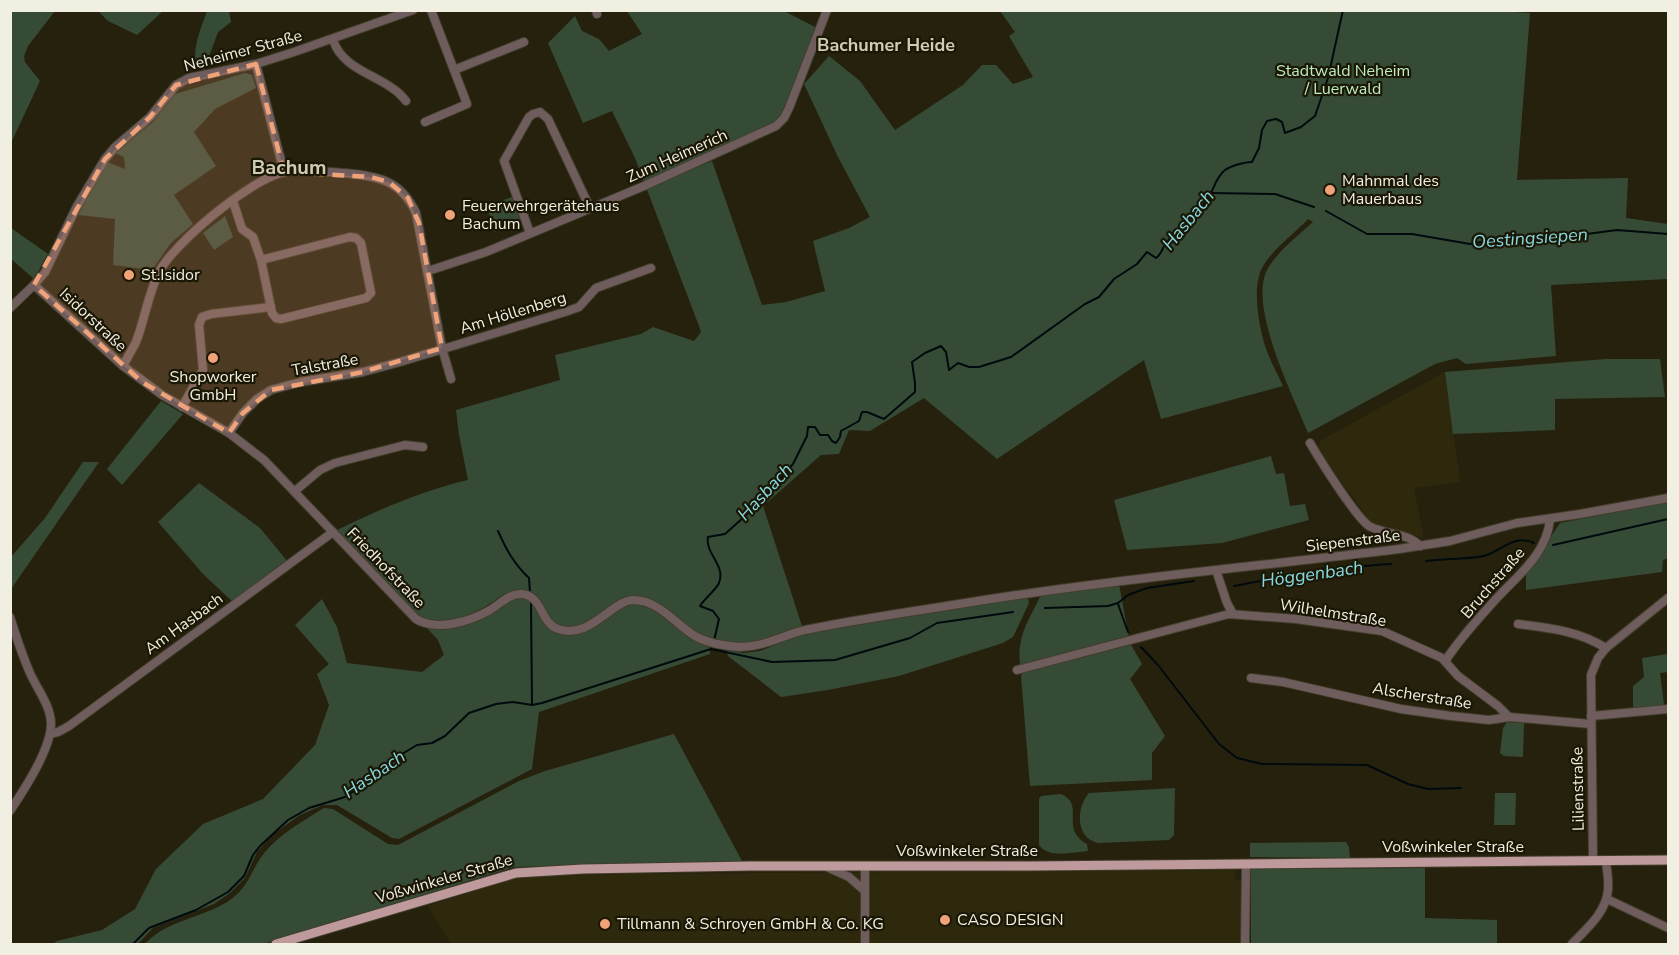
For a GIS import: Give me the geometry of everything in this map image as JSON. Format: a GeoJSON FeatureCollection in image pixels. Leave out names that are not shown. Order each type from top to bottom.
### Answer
{"type":"FeatureCollection","features":[{"type":"Feature","properties":{"kind":"main road","name":"Voßwinkeler Straße"},"geometry":{"type":"LineString","coordinates":[[276,945],[516,873],[583,869],[1668,860]]}},
{"type":"Feature","properties":{"kind":"street","name":"Neheimer Straße"},"geometry":{"type":"LineString","coordinates":[[10,308],[45,272],[77,206],[105,159],[115,147],[150,117],[176,85],[189,78],[256,64],[333,40],[413,10]]}},
{"type":"Feature","properties":{"kind":"street"},"geometry":{"type":"LineString","coordinates":[[425,122],[467,104],[431,10]]}},
{"type":"Feature","properties":{"kind":"street","name":"Zum Heimerich"},"geometry":{"type":"LineString","coordinates":[[428,271],[486,252],[644,186],[776,126],[784,118],[789,108],[827,10]]}},
{"type":"Feature","properties":{"kind":"street"},"geometry":{"type":"LineString","coordinates":[[333,40],[338,52],[349,63],[394,89],[406,101]]}},
{"type":"Feature","properties":{"kind":"street"},"geometry":{"type":"LineString","coordinates":[[454,70],[524,42]]}},
{"type":"Feature","properties":{"kind":"street"},"geometry":{"type":"LineString","coordinates":[[256,64],[284,172],[312,170],[378,178],[397,187],[408,198],[416,213],[442,348],[451,379]]}},
{"type":"Feature","properties":{"kind":"street"},"geometry":{"type":"LineString","coordinates":[[530,233],[504,161],[533,114],[540,112],[548,119],[590,208]]}},
{"type":"Feature","properties":{"kind":"street","name":"Isidorstraße"},"geometry":{"type":"LineString","coordinates":[[34,285],[123,366],[135,343],[156,281],[167,259],[188,236],[233,201],[258,183],[284,172]]}},
{"type":"Feature","properties":{"kind":"street"},"geometry":{"type":"LineString","coordinates":[[233,201],[242,229],[253,237],[261,260],[273,316],[281,319],[366,298],[371,290],[361,243],[353,237],[261,260]]}},
{"type":"Feature","properties":{"kind":"street","name":"Am Höllenberg"},"geometry":{"type":"LineString","coordinates":[[442,348],[572,310],[579,307],[596,288],[651,268]]}},
{"type":"Feature","properties":{"kind":"street"},"geometry":{"type":"LineString","coordinates":[[182,407],[203,370],[199,325],[202,317],[270,307]]}},
{"type":"Feature","properties":{"kind":"street","name":"Talstraße"},"geometry":{"type":"LineString","coordinates":[[229,433],[243,413],[257,399],[271,390],[301,382],[363,372],[442,348]]}},
{"type":"Feature","properties":{"kind":"street","name":"Friedhofstraße"},"geometry":{"type":"LineString","coordinates":[[123,366],[142,382],[229,433],[264,460],[416,619],[425,623],[444,624],[464,621],[487,612],[518,594],[534,598],[551,626],[563,630],[577,629],[590,625],[627,601],[645,602],[656,607],[692,634],[708,642]]}},
{"type":"Feature","properties":{"kind":"street"},"geometry":{"type":"LineString","coordinates":[[1310,443],[1321,462],[1366,523],[1379,530],[1414,540],[1420,546]]}},
{"type":"Feature","properties":{"kind":"street"},"geometry":{"type":"LineString","coordinates":[[295,491],[320,470],[336,463],[405,445],[423,447]]}},
{"type":"Feature","properties":{"kind":"street","name":"Siepenstraße"},"geometry":{"type":"LineString","coordinates":[[708,642],[742,647],[760,645],[808,629],[1038,591],[1420,546],[1450,541],[1517,523],[1668,498]]}},
{"type":"Feature","properties":{"kind":"street","name":"Bruchstraße"},"geometry":{"type":"LineString","coordinates":[[1446,660],[1536,556],[1545,540],[1550,519]]}},
{"type":"Feature","properties":{"kind":"street","name":"Am Hasbach"},"geometry":{"type":"LineString","coordinates":[[50,734],[69,726],[333,532]]}},
{"type":"Feature","properties":{"kind":"street"},"geometry":{"type":"LineString","coordinates":[[1216,570],[1233,614]]}},
{"type":"Feature","properties":{"kind":"street"},"geometry":{"type":"LineString","coordinates":[[1518,624],[1583,635],[1606,648],[1668,598]]}},
{"type":"Feature","properties":{"kind":"street","name":"Wilhelmstraße"},"geometry":{"type":"LineString","coordinates":[[1017,670],[1233,614],[1322,622],[1385,632],[1446,660],[1458,676],[1498,705],[1509,717]]}},
{"type":"Feature","properties":{"kind":"street"},"geometry":{"type":"LineString","coordinates":[[10,617],[30,672],[50,716],[50,734],[34,774],[10,811]]}},
{"type":"Feature","properties":{"kind":"street","name":"Lilienstraße"},"geometry":{"type":"LineString","coordinates":[[1593,861],[1591,675],[1598,658],[1606,648]]}},
{"type":"Feature","properties":{"kind":"street","name":"Alscherstraße"},"geometry":{"type":"LineString","coordinates":[[1251,678],[1283,682],[1417,711],[1489,720],[1509,717],[1591,720],[1668,709]]}},
{"type":"Feature","properties":{"kind":"street"},"geometry":{"type":"LineString","coordinates":[[1572,945],[1596,918],[1607,899],[1609,888],[1606,861]]}},
{"type":"Feature","properties":{"kind":"street"},"geometry":{"type":"LineString","coordinates":[[1245,945],[1246,864]]}},
{"type":"Feature","properties":{"kind":"street"},"geometry":{"type":"LineString","coordinates":[[826,867],[843,873],[865,891]]}},
{"type":"Feature","properties":{"kind":"street"},"geometry":{"type":"LineString","coordinates":[[865,867],[865,945]]}},
{"type":"Feature","properties":{"kind":"street"},"geometry":{"type":"LineString","coordinates":[[1607,899],[1668,928]]}},
{"type":"Feature","properties":{"kind":"highlighted area"},"geometry":{"type":"Polygon","coordinates":[[[256,64],[284,172],[371,177],[389,182],[408,198],[419,223],[442,348],[363,372],[271,390],[243,413],[229,433],[142,382],[34,285],[105,159],[150,117],[176,85],[256,64]]]}},
{"type":"Feature","properties":{"kind":"shaded area"},"geometry":{"type":"Polygon","coordinates":[[[1445,372],[1460,482],[1414,488],[1424,538],[1384,528],[1371,522],[1319,451],[1320,441],[1445,372]]]}},
{"type":"Feature","properties":{"kind":"shaded area"},"geometry":{"type":"Polygon","coordinates":[[[1235,870],[1235,880],[1243,881],[1243,944],[451,944],[428,906],[516,878],[544,876],[1235,870]]]}},
{"type":"Feature","properties":{"kind":"green space"},"geometry":{"type":"Polygon","coordinates":[[[11,10],[55,11],[28,46],[24,56],[25,62],[40,81],[11,143],[11,10]]]}},
{"type":"Feature","properties":{"kind":"green space","name":"Stadtwald Neheim / Luerwald"},"geometry":{"type":"Polygon","coordinates":[[[1482,10],[1530,13],[1517,180],[1628,178],[1626,218],[1668,224],[1668,279],[1551,285],[1556,356],[1466,364],[1457,358],[1435,364],[1308,433],[1275,353],[1268,330],[1263,289],[1266,272],[1270,265],[1287,245],[1313,222],[1308,219],[1268,259],[1258,282],[1258,312],[1263,339],[1283,386],[1161,419],[1144,360],[997,459],[924,398],[870,431],[849,430],[839,454],[821,455],[763,506],[802,626],[758,643],[742,644],[709,640],[710,654],[539,712],[532,769],[399,839],[392,838],[337,805],[323,805],[300,815],[272,835],[257,852],[245,878],[230,893],[214,904],[153,928],[138,944],[52,944],[102,930],[135,909],[156,869],[203,824],[263,799],[315,745],[329,705],[317,674],[329,664],[295,625],[322,599],[337,627],[347,663],[422,672],[444,655],[438,640],[426,627],[449,627],[471,622],[491,613],[510,600],[506,593],[475,612],[454,619],[431,620],[418,617],[335,531],[400,502],[468,480],[456,410],[560,380],[555,355],[641,334],[653,327],[694,341],[701,332],[646,187],[712,161],[762,305],[786,302],[825,291],[813,241],[849,228],[870,217],[838,157],[804,84],[829,56],[860,81],[895,130],[963,85],[982,65],[996,65],[1013,84],[1033,77],[1009,36],[1015,32],[1000,11],[1482,10]]]}},
{"type":"Feature","properties":{"kind":"green space"},"geometry":{"type":"Polygon","coordinates":[[[98,11],[163,11],[137,35],[108,21],[98,11]]]}},
{"type":"Feature","properties":{"kind":"green space"},"geometry":{"type":"Polygon","coordinates":[[[207,11],[229,11],[231,22],[218,32],[204,70],[198,66],[195,52],[207,11]]]}},
{"type":"Feature","properties":{"kind":"green space"},"geometry":{"type":"Polygon","coordinates":[[[627,11],[784,11],[817,28],[780,118],[765,129],[644,182],[612,111],[583,123],[548,43],[575,16],[582,31],[599,39],[609,51],[642,34],[627,11]]]}},
{"type":"Feature","properties":{"kind":"green space"},"geometry":{"type":"Polygon","coordinates":[[[245,73],[252,75],[256,88],[215,109],[194,132],[216,166],[174,195],[193,224],[171,243],[152,270],[113,265],[115,219],[78,215],[107,162],[125,169],[124,157],[115,153],[153,122],[175,94],[245,73]]]}},
{"type":"Feature","properties":{"kind":"green space"},"geometry":{"type":"Polygon","coordinates":[[[512,197],[523,223],[494,232],[487,206],[512,197]]]}},
{"type":"Feature","properties":{"kind":"green space"},"geometry":{"type":"Polygon","coordinates":[[[225,216],[233,237],[214,250],[203,233],[225,216]]]}},
{"type":"Feature","properties":{"kind":"green space"},"geometry":{"type":"Polygon","coordinates":[[[11,228],[48,254],[34,279],[11,259],[11,228]]]}},
{"type":"Feature","properties":{"kind":"green space"},"geometry":{"type":"Polygon","coordinates":[[[1606,359],[1660,359],[1665,397],[1555,399],[1555,430],[1453,434],[1445,372],[1606,359]]]}},
{"type":"Feature","properties":{"kind":"green space"},"geometry":{"type":"Polygon","coordinates":[[[161,401],[183,414],[122,485],[107,469],[161,401]]]}},
{"type":"Feature","properties":{"kind":"green space"},"geometry":{"type":"Polygon","coordinates":[[[1271,456],[1276,474],[1284,473],[1290,506],[1305,504],[1309,520],[1222,543],[1127,550],[1114,500],[1271,456]]]}},
{"type":"Feature","properties":{"kind":"green space"},"geometry":{"type":"Polygon","coordinates":[[[83,462],[99,462],[11,589],[11,557],[45,518],[83,462]]]}},
{"type":"Feature","properties":{"kind":"green space"},"geometry":{"type":"Polygon","coordinates":[[[199,483],[260,528],[288,562],[233,602],[203,574],[158,522],[199,483]]]}},
{"type":"Feature","properties":{"kind":"green space"},"geometry":{"type":"Polygon","coordinates":[[[1668,502],[1668,558],[1663,560],[1662,572],[1526,590],[1526,574],[1560,523],[1668,502]]]}},
{"type":"Feature","properties":{"kind":"green space"},"geometry":{"type":"Polygon","coordinates":[[[1119,584],[1129,638],[1026,665],[1020,664],[1022,636],[1041,595],[1119,584]]]}},
{"type":"Feature","properties":{"kind":"green space"},"geometry":{"type":"Polygon","coordinates":[[[1024,596],[1029,603],[1013,637],[1003,643],[899,676],[828,690],[781,697],[728,656],[726,650],[743,653],[760,651],[804,633],[1024,596]]]}},
{"type":"Feature","properties":{"kind":"green space"},"geometry":{"type":"Polygon","coordinates":[[[1130,643],[1142,664],[1130,679],[1165,736],[1152,753],[1152,780],[1030,786],[1021,676],[1024,671],[1130,643]]]}},
{"type":"Feature","properties":{"kind":"green space"},"geometry":{"type":"Polygon","coordinates":[[[1668,654],[1668,672],[1660,673],[1664,705],[1633,708],[1633,686],[1644,677],[1642,658],[1668,654]]]}},
{"type":"Feature","properties":{"kind":"green space"},"geometry":{"type":"Polygon","coordinates":[[[1507,722],[1524,723],[1523,757],[1504,756],[1500,753],[1503,728],[1507,722]]]}},
{"type":"Feature","properties":{"kind":"green space"},"geometry":{"type":"Polygon","coordinates":[[[674,734],[742,861],[514,867],[263,944],[145,944],[174,924],[220,906],[237,895],[271,845],[324,808],[333,809],[388,844],[398,845],[519,781],[545,771],[674,734]]]}},
{"type":"Feature","properties":{"kind":"green space"},"geometry":{"type":"Polygon","coordinates":[[[1175,788],[1174,835],[1169,840],[1098,843],[1090,840],[1082,829],[1080,814],[1089,793],[1175,788]]]}},
{"type":"Feature","properties":{"kind":"green space"},"geometry":{"type":"Polygon","coordinates":[[[1495,793],[1516,793],[1515,825],[1494,825],[1495,793]]]}},
{"type":"Feature","properties":{"kind":"green space"},"geometry":{"type":"Polygon","coordinates":[[[1061,794],[1072,804],[1075,831],[1079,838],[1087,844],[1088,851],[1055,853],[1039,845],[1039,799],[1041,796],[1061,794]]]}},
{"type":"Feature","properties":{"kind":"green space"},"geometry":{"type":"Polygon","coordinates":[[[1346,842],[1350,858],[1250,857],[1250,843],[1346,842]]]}},
{"type":"Feature","properties":{"kind":"green space"},"geometry":{"type":"Polygon","coordinates":[[[1425,868],[1425,918],[1497,920],[1497,944],[1251,944],[1251,869],[1425,868]]]}},
{"type":"Feature","properties":{"kind":"waterway","name":"Hasbach"},"geometry":{"type":"LineString","coordinates":[[714,641],[719,619],[713,611],[700,606],[718,586],[720,577],[718,565],[709,549],[708,537],[725,534],[754,508],[793,464],[807,436],[808,427],[815,427],[820,435],[828,435],[836,443],[841,431],[859,421],[862,412],[884,419],[915,392],[912,362],[925,353],[941,346],[946,352],[949,370],[958,363],[969,367],[979,367],[1011,357],[1085,304],[1099,297],[1114,279],[1137,264],[1147,252],[1156,258],[1160,255],[1171,237],[1204,204],[1222,173],[1234,166],[1252,162],[1267,121],[1276,119],[1282,122],[1285,133],[1301,127],[1315,116],[1328,78],[1343,10]]}},
{"type":"Feature","properties":{"kind":"waterway"},"geometry":{"type":"LineString","coordinates":[[1211,193],[1275,194],[1314,207]]}},
{"type":"Feature","properties":{"kind":"waterway","name":"Oestingsiepen"},"geometry":{"type":"LineString","coordinates":[[1326,211],[1367,234],[1412,234],[1470,244],[1509,237],[1549,239],[1617,230],[1668,234]]}},
{"type":"Feature","properties":{"kind":"waterway","name":"Höggenbach"},"geometry":{"type":"LineString","coordinates":[[1553,545],[1668,519]]}},
{"type":"Feature","properties":{"kind":"waterway"},"geometry":{"type":"LineString","coordinates":[[498,531],[511,556],[529,578],[530,593]]}},
{"type":"Feature","properties":{"kind":"waterway"},"geometry":{"type":"LineString","coordinates":[[1426,561],[1481,557],[1515,541],[1534,543]]}},
{"type":"Feature","properties":{"kind":"waterway","name":"Höggenbach"},"geometry":{"type":"LineString","coordinates":[[1234,586],[1312,572],[1391,564]]}},
{"type":"Feature","properties":{"kind":"waterway","name":"Höggenbach"},"geometry":{"type":"LineString","coordinates":[[1045,608],[1108,606],[1147,588],[1194,581]]}},
{"type":"Feature","properties":{"kind":"waterway"},"geometry":{"type":"LineString","coordinates":[[531,602],[532,704]]}},
{"type":"Feature","properties":{"kind":"waterway"},"geometry":{"type":"LineString","coordinates":[[1118,604],[1128,632]]}},
{"type":"Feature","properties":{"kind":"waterway","name":"Hasbach"},"geometry":{"type":"LineString","coordinates":[[133,944],[149,928],[196,910],[228,892],[244,876],[253,855],[260,846],[288,820],[309,808],[345,797],[384,771],[397,757],[417,745],[432,743],[445,736],[469,713],[496,704],[542,703],[711,649],[772,662],[835,660],[910,638],[937,623],[1013,612]]}},
{"type":"Feature","properties":{"kind":"waterway"},"geometry":{"type":"LineString","coordinates":[[1141,647],[1158,665],[1219,744],[1237,758],[1262,764],[1367,765],[1408,784],[1428,789],[1461,788]]}},
{"type":"Feature","properties":{"kind":"place","name":"Mahnmal des Mauerbaus"},"geometry":{"type":"Point","coordinates":[1330,190]}},
{"type":"Feature","properties":{"kind":"place","name":"Feuerwehrgerätehaus Bachum"},"geometry":{"type":"Point","coordinates":[450,215]}},
{"type":"Feature","properties":{"kind":"place","name":"St.Isidor"},"geometry":{"type":"Point","coordinates":[129,275]}},
{"type":"Feature","properties":{"kind":"place","name":"Shopworker GmbH"},"geometry":{"type":"Point","coordinates":[213,358]}},
{"type":"Feature","properties":{"kind":"place","name":"CASO DESIGN"},"geometry":{"type":"Point","coordinates":[945,920]}},
{"type":"Feature","properties":{"kind":"place","name":"Tillmann & Schroyen GmbH & Co. KG"},"geometry":{"type":"Point","coordinates":[605,924]}},
{"type":"Feature","properties":{"kind":"district","name":"Bachumer Heide"},"geometry":{"type":"Point","coordinates":[886,45]}},
{"type":"Feature","properties":{"kind":"district","name":"Bachum"},"geometry":{"type":"Point","coordinates":[289,167]}}]}
